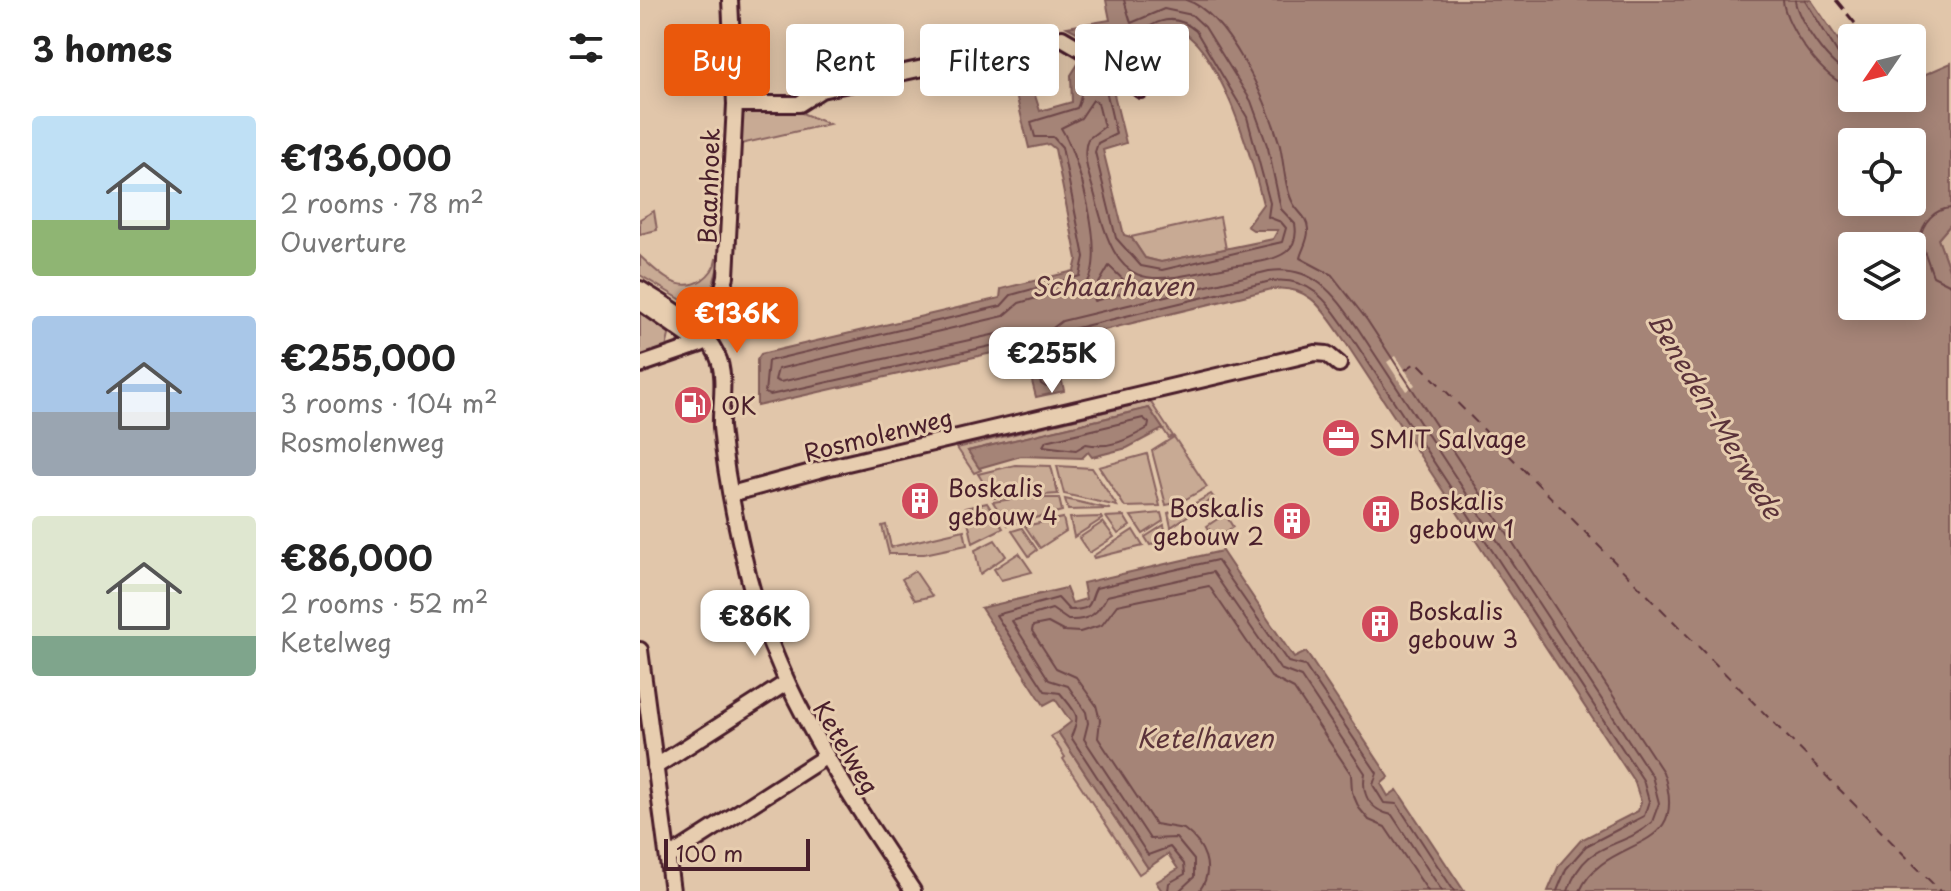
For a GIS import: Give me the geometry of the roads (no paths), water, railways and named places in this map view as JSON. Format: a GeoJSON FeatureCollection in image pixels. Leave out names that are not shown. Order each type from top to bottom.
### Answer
{"type":"FeatureCollection","features":[{"type":"Feature","properties":{"kind":"street","name":"Baanhoek"},"geometry":{"type":"LineString","coordinates":[[704,342],[714,325],[726,276],[735,104],[730,0]]}},
{"type":"Feature","properties":{"kind":"street","name":"Baanhoek"},"geometry":{"type":"LineString","coordinates":[[735,104],[799,104],[821,90],[1062,38],[1075,45]]}},
{"type":"Feature","properties":{"kind":"street"},"geometry":{"type":"LineString","coordinates":[[640,289],[683,317],[704,342]]}},
{"type":"Feature","properties":{"kind":"street"},"geometry":{"type":"LineString","coordinates":[[640,302],[704,342]]}},
{"type":"Feature","properties":{"kind":"street"},"geometry":{"type":"LineString","coordinates":[[640,365],[704,342]]}},
{"type":"Feature","properties":{"kind":"street","name":"Ketelweg"},"geometry":{"type":"LineString","coordinates":[[704,342],[720,382],[721,427],[731,494],[759,619],[786,683],[825,757],[913,891]]}},
{"type":"Feature","properties":{"kind":"street","name":"Rosmolenweg"},"geometry":{"type":"LineString","coordinates":[[731,494],[1315,353],[1327,354],[1339,364]]}},
{"type":"Feature","properties":{"kind":"street"},"geometry":{"type":"LineString","coordinates":[[640,650],[672,891]]}},
{"type":"Feature","properties":{"kind":"street"},"geometry":{"type":"LineString","coordinates":[[655,767],[786,683]]}},
{"type":"Feature","properties":{"kind":"street"},"geometry":{"type":"LineString","coordinates":[[669,857],[825,757]]}},
{"type":"Feature","properties":{"kind":"water"},"geometry":{"type":"Polygon","coordinates":[[[1106,0],[1811,0],[1838,40],[1838,112],[1926,112],[1926,74],[1951,63],[1951,224],[1938,239],[1951,275],[1951,891],[1548,891],[1559,865],[1581,840],[1638,811],[1641,802],[1635,783],[1342,337],[1314,301],[1296,291],[1272,289],[1067,339],[1058,355],[1064,391],[1036,397],[1023,346],[757,406],[757,360],[761,354],[1000,298],[1001,289],[1074,271],[1077,259],[1055,149],[1049,144],[1029,148],[1016,96],[1035,96],[1040,111],[1072,102],[1071,75],[1075,69],[1075,96],[1114,96],[1126,143],[1103,150],[1124,235],[1131,237],[1145,258],[1161,262],[1273,239],[1278,230],[1253,230],[1247,226],[1263,204],[1251,161],[1232,105],[1205,55],[1189,37],[1189,24],[1085,24],[1110,20],[1106,0]]]}},
{"type":"Feature","properties":{"kind":"water"},"geometry":{"type":"Polygon","coordinates":[[[1149,408],[1163,429],[1127,448],[1092,457],[1088,452],[1082,458],[1021,456],[979,468],[968,451],[1149,408]]]}},
{"type":"Feature","properties":{"kind":"water","name":"Ketelhaven"},"geometry":{"type":"Polygon","coordinates":[[[1222,551],[1294,658],[1306,652],[1389,777],[1381,784],[1388,796],[1397,790],[1464,891],[1162,891],[1156,882],[1178,869],[1168,854],[1148,868],[1058,732],[1071,722],[1055,699],[1044,705],[981,608],[1066,588],[1072,603],[1086,599],[1083,583],[1222,551]]]}},
{"type":"Feature","properties":{"kind":"railway"},"geometry":{"type":"LineString","coordinates":[[1836,0],[1856,24]]}},
{"type":"Feature","properties":{"kind":"place","name":"OK"},"geometry":{"type":"Point","coordinates":[693,405]}},
{"type":"Feature","properties":{"kind":"place","name":"SMIT Salvage"},"geometry":{"type":"Point","coordinates":[1341,438]}},
{"type":"Feature","properties":{"kind":"place","name":"Boskalis gebouw 4"},"geometry":{"type":"Point","coordinates":[920,501]}},
{"type":"Feature","properties":{"kind":"place","name":"Boskalis gebouw 1"},"geometry":{"type":"Point","coordinates":[1381,514]}},
{"type":"Feature","properties":{"kind":"place","name":"Boskalis gebouw 2"},"geometry":{"type":"Point","coordinates":[1292,521]}},
{"type":"Feature","properties":{"kind":"place","name":"Boskalis gebouw 3"},"geometry":{"type":"Point","coordinates":[1380,624]}},
{"type":"Feature","properties":{"kind":"water label","name":"Schaarhaven"},"geometry":{"type":"Point","coordinates":[1113,285]}},
{"type":"Feature","properties":{"kind":"water label","name":"Beneden-Merwede"},"geometry":{"type":"Point","coordinates":[1716,415]}}]}
